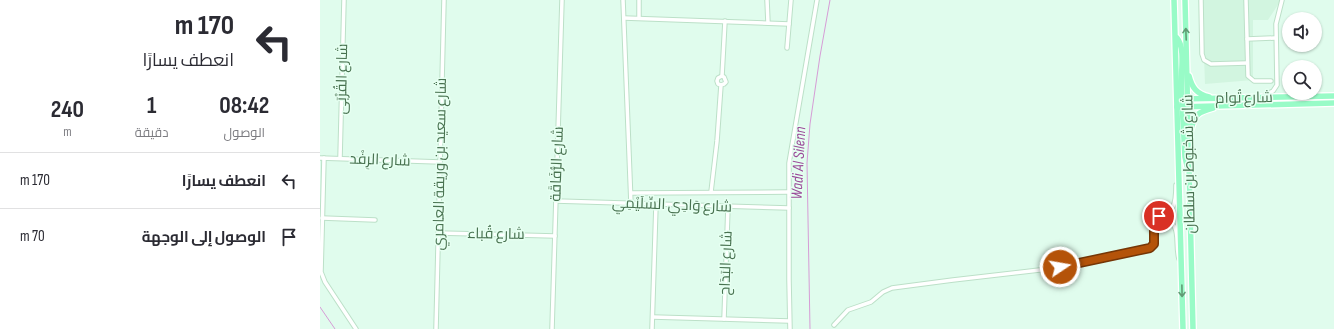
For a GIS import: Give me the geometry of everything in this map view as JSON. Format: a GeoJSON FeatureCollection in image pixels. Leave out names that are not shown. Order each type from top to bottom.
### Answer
{"type":"FeatureCollection","features":[{"type":"Feature","properties":{"kind":"main road","name":"شارع شخبوط بن سلطان"},"geometry":{"type":"LineString","coordinates":[[1174,0],[1182,103],[1189,135],[1193,329]]}},
{"type":"Feature","properties":{"kind":"main road","name":"شارع شخبوط بن سلطان"},"geometry":{"type":"LineString","coordinates":[[1183,329],[1179,168],[1182,103],[1187,68],[1185,0]]}},
{"type":"Feature","properties":{"kind":"main road"},"geometry":{"type":"LineString","coordinates":[[1187,68],[1192,85],[1196,91],[1208,97],[1223,100]]}},
{"type":"Feature","properties":{"kind":"main road","name":"شارع تُوام"},"geometry":{"type":"LineString","coordinates":[[1182,103],[1258,98],[1334,96]]}},
{"type":"Feature","properties":{"kind":"main road"},"geometry":{"type":"LineString","coordinates":[[1202,106],[1200,103],[1202,101],[1223,100]]}},
{"type":"Feature","properties":{"kind":"main road"},"geometry":{"type":"LineString","coordinates":[[1182,103],[1185,157],[1189,170]]}},
{"type":"Feature","properties":{"kind":"main road","name":"شارع تُوام"},"geometry":{"type":"LineString","coordinates":[[1182,103],[1202,106],[1334,103]]}},
{"type":"Feature","properties":{"kind":"main road"},"geometry":{"type":"LineString","coordinates":[[1189,135],[1197,114],[1219,106]]}},
{"type":"Feature","properties":{"kind":"street","name":"شارع القُرْبَى"},"geometry":{"type":"LineString","coordinates":[[340,158],[344,0]]}},
{"type":"Feature","properties":{"kind":"street","name":"شارع سعيد بن وريقة العامري"},"geometry":{"type":"LineString","coordinates":[[436,329],[444,0]]}},
{"type":"Feature","properties":{"kind":"street","name":"شارع الرُّفَاقَة"},"geometry":{"type":"LineString","coordinates":[[552,329],[562,0]]}},
{"type":"Feature","properties":{"kind":"street"},"geometry":{"type":"LineString","coordinates":[[623,0],[631,204]]}},
{"type":"Feature","properties":{"kind":"street"},"geometry":{"type":"LineString","coordinates":[[639,0],[639,18]]}},
{"type":"Feature","properties":{"kind":"street"},"geometry":{"type":"LineString","coordinates":[[767,0],[768,23]]}},
{"type":"Feature","properties":{"kind":"street"},"geometry":{"type":"LineString","coordinates":[[787,48],[791,0]]}},
{"type":"Feature","properties":{"kind":"street"},"geometry":{"type":"LineString","coordinates":[[790,329],[788,208],[790,155],[817,0]]}},
{"type":"Feature","properties":{"kind":"street"},"geometry":{"type":"LineString","coordinates":[[1201,0],[1202,54],[1204,60],[1211,64],[1247,63]]}},
{"type":"Feature","properties":{"kind":"street"},"geometry":{"type":"LineString","coordinates":[[1246,0],[1248,76],[1251,80],[1271,81]]}},
{"type":"Feature","properties":{"kind":"street"},"geometry":{"type":"LineString","coordinates":[[1258,98],[1273,91],[1277,85],[1275,38],[1277,17],[1282,0]]}},
{"type":"Feature","properties":{"kind":"street"},"geometry":{"type":"LineString","coordinates":[[624,18],[789,24]]}},
{"type":"Feature","properties":{"kind":"street"},"geometry":{"type":"LineString","coordinates":[[711,192],[717,141],[721,85],[726,82],[722,76],[725,21]]}},
{"type":"Feature","properties":{"kind":"street"},"geometry":{"type":"LineString","coordinates":[[1247,39],[1275,38]]}},
{"type":"Feature","properties":{"kind":"street","name":"شارع الرِفْد"},"geometry":{"type":"LineString","coordinates":[[322,158],[440,162]]}},
{"type":"Feature","properties":{"kind":"street"},"geometry":{"type":"LineString","coordinates":[[322,158],[320,267],[322,277],[356,329]]}},
{"type":"Feature","properties":{"kind":"street"},"geometry":{"type":"LineString","coordinates":[[834,326],[848,310],[871,302],[883,292],[892,288],[1048,269],[1150,248],[1154,244],[1154,216],[1159,216],[1169,211],[1175,203],[1179,168]]}},
{"type":"Feature","properties":{"kind":"street"},"geometry":{"type":"LineString","coordinates":[[631,193],[789,192]]}},
{"type":"Feature","properties":{"kind":"street","name":"شارع وَادِي السِّلَيْمِي"},"geometry":{"type":"LineString","coordinates":[[556,201],[788,208]]}},
{"type":"Feature","properties":{"kind":"street"},"geometry":{"type":"LineString","coordinates":[[652,329],[656,204]]}},
{"type":"Feature","properties":{"kind":"street","name":"شارع البَدَاح"},"geometry":{"type":"LineString","coordinates":[[724,319],[728,207]]}},
{"type":"Feature","properties":{"kind":"street"},"geometry":{"type":"LineString","coordinates":[[1159,216],[1172,222],[1176,230],[1178,254],[1181,265]]}},
{"type":"Feature","properties":{"kind":"street"},"geometry":{"type":"LineString","coordinates":[[322,218],[375,220]]}},
{"type":"Feature","properties":{"kind":"street","name":"شارع قُباء"},"geometry":{"type":"LineString","coordinates":[[438,233],[554,236]]}},
{"type":"Feature","properties":{"kind":"street"},"geometry":{"type":"LineString","coordinates":[[652,317],[789,321]]}},
{"type":"Feature","properties":{"kind":"shaded area"},"geometry":{"type":"Polygon","coordinates":[[[1202,0],[1281,0],[1268,20],[1253,20],[1253,80],[1205,84],[1202,0]]]}},
{"type":"Feature","properties":{"kind":"waterway","name":"Wadi Al Silenn"},"geometry":{"type":"LineString","coordinates":[[810,329],[807,163],[810,124],[830,0]]}},
{"type":"Feature","properties":{"kind":"waterway"},"geometry":{"type":"LineString","coordinates":[[320,307],[335,329]]}},
{"type":"Feature","properties":{"kind":"route"},"geometry":{"type":"LineString","coordinates":[[1060,267],[1150,248],[1154,244],[1154,216],[1159,216]]}}]}
